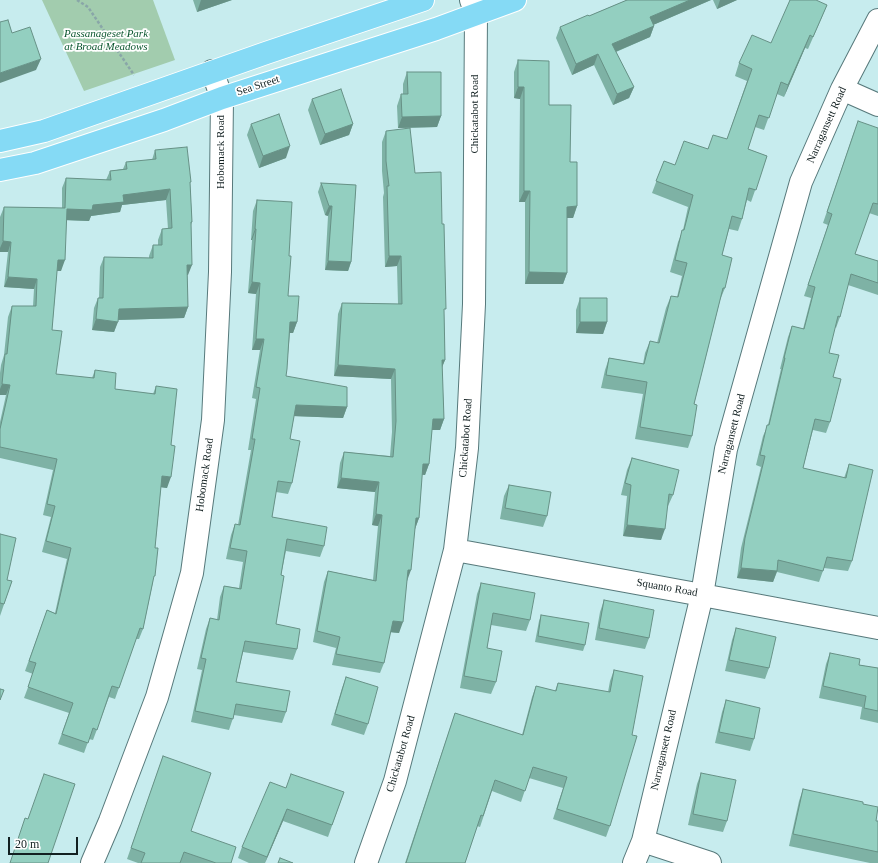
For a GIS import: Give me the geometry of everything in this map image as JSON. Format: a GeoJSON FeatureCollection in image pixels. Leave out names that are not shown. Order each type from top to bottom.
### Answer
{"type":"FeatureCollection","features":[{"type":"Feature","properties":{"kind":"main road"},"geometry":{"type":"LineString","coordinates":[[0,141],[44,131],[212,71],[423,0]]}},
{"type":"Feature","properties":{"kind":"main road","name":"Sea Street"},"geometry":{"type":"LineString","coordinates":[[0,170],[34,163],[164,120],[222,98],[436,29],[473,7],[515,0]]}},
{"type":"Feature","properties":{"kind":"street","name":"Chickatabot Road"},"geometry":{"type":"LineString","coordinates":[[366,863],[395,781],[455,550],[467,448],[474,304],[473,7]]}},
{"type":"Feature","properties":{"kind":"street","name":"Narragansett Road"},"geometry":{"type":"LineString","coordinates":[[634,863],[643,841],[702,595],[726,449],[801,182],[842,89],[878,20]]}},
{"type":"Feature","properties":{"kind":"street","name":"Hobomack Road"},"geometry":{"type":"LineString","coordinates":[[92,863],[110,821],[156,697],[192,573],[213,420],[220,272],[222,98],[212,71]]}},
{"type":"Feature","properties":{"kind":"street"},"geometry":{"type":"LineString","coordinates":[[842,89],[878,105]]}},
{"type":"Feature","properties":{"kind":"street","name":"Squanto Road"},"geometry":{"type":"LineString","coordinates":[[455,550],[878,628]]}},
{"type":"Feature","properties":{"kind":"street"},"geometry":{"type":"LineString","coordinates":[[643,841],[710,863]]}},
{"type":"Feature","properties":{"kind":"path"},"geometry":{"type":"LineString","coordinates":[[77,0],[88,7],[147,94]]}},
{"type":"Feature","properties":{"kind":"green space","name":"Passanageset Park at Broad Meadows"},"geometry":{"type":"Polygon","coordinates":[[[42,0],[153,0],[175,60],[84,91],[42,0]]]}},
{"type":"Feature","properties":{"kind":"building"},"geometry":{"type":"Polygon","coordinates":[[[627,0],[690,0],[650,17],[654,26],[612,44],[634,87],[617,94],[598,54],[576,64],[560,27],[627,0]]]}},
{"type":"Feature","properties":{"kind":"building"},"geometry":{"type":"Polygon","coordinates":[[[790,0],[816,0],[827,5],[813,37],[810,35],[788,85],[781,82],[769,118],[759,115],[748,149],[767,156],[756,190],[749,188],[742,219],[732,216],[722,255],[732,258],[694,404],[697,405],[692,436],[640,427],[647,382],[606,375],[609,358],[644,364],[650,341],[659,343],[671,296],[678,297],[687,263],[675,260],[682,230],[684,230],[693,195],[656,181],[664,161],[675,165],[684,141],[708,149],[713,135],[727,139],[752,69],[739,63],[752,35],[771,43],[790,0]]]}},
{"type":"Feature","properties":{"kind":"building"},"geometry":{"type":"Polygon","coordinates":[[[8,20],[12,33],[30,27],[41,59],[0,73],[0,22],[8,20]]]}},
{"type":"Feature","properties":{"kind":"building"},"geometry":{"type":"Polygon","coordinates":[[[518,60],[549,61],[549,105],[571,105],[570,162],[577,162],[577,206],[567,207],[567,273],[529,272],[530,191],[524,191],[524,87],[518,87],[518,60]]]}},
{"type":"Feature","properties":{"kind":"building"},"geometry":{"type":"Polygon","coordinates":[[[407,72],[441,72],[441,116],[402,117],[401,94],[408,94],[407,72]]]}},
{"type":"Feature","properties":{"kind":"building"},"geometry":{"type":"Polygon","coordinates":[[[341,89],[353,124],[325,134],[312,99],[341,89]]]}},
{"type":"Feature","properties":{"kind":"building"},"geometry":{"type":"Polygon","coordinates":[[[279,114],[290,146],[263,156],[251,124],[279,114]]]}},
{"type":"Feature","properties":{"kind":"building"},"geometry":{"type":"Polygon","coordinates":[[[858,121],[878,128],[878,204],[873,203],[855,254],[878,261],[878,283],[851,274],[840,317],[838,316],[829,353],[839,355],[833,377],[841,379],[830,422],[815,419],[803,468],[846,478],[849,464],[873,470],[852,561],[827,557],[823,571],[778,560],[777,571],[741,568],[745,538],[765,456],[760,455],[767,425],[769,425],[792,326],[804,329],[815,287],[808,285],[832,214],[827,212],[858,121]]]}},
{"type":"Feature","properties":{"kind":"building"},"geometry":{"type":"Polygon","coordinates":[[[410,128],[415,173],[441,172],[446,309],[444,309],[445,360],[442,360],[444,419],[433,419],[429,464],[423,464],[419,518],[416,518],[411,570],[408,570],[403,622],[393,621],[384,663],[336,654],[340,637],[317,631],[328,571],[376,581],[382,515],[376,514],[379,482],[341,478],[344,452],[393,457],[396,421],[395,369],[338,365],[342,303],[402,304],[401,256],[389,256],[387,186],[389,186],[386,161],[386,131],[410,128]]]}},
{"type":"Feature","properties":{"kind":"building"},"geometry":{"type":"Polygon","coordinates":[[[187,147],[191,182],[192,222],[192,265],[187,265],[188,307],[119,309],[118,322],[96,319],[98,298],[103,298],[104,257],[153,258],[153,245],[162,245],[162,229],[172,228],[170,189],[123,195],[124,202],[93,205],[92,210],[67,209],[65,260],[58,260],[52,330],[62,331],[56,374],[94,378],[95,370],[116,373],[115,389],[155,394],[156,386],[177,389],[171,445],[175,446],[171,477],[162,476],[155,548],[158,548],[155,576],[143,629],[140,628],[119,688],[112,686],[97,730],[93,728],[88,743],[62,734],[73,703],[28,687],[36,663],[29,661],[47,610],[56,614],[71,548],[46,541],[55,506],[47,504],[57,459],[0,447],[0,429],[10,385],[2,384],[12,306],[36,306],[37,279],[8,277],[11,242],[3,241],[4,207],[65,208],[66,178],[111,180],[110,171],[127,169],[126,162],[156,159],[155,150],[187,147]]]}},
{"type":"Feature","properties":{"kind":"building"},"geometry":{"type":"Polygon","coordinates":[[[321,183],[356,185],[351,262],[328,261],[332,206],[329,206],[321,183]]]}},
{"type":"Feature","properties":{"kind":"building"},"geometry":{"type":"Polygon","coordinates":[[[257,200],[292,202],[289,256],[291,256],[288,296],[299,296],[297,322],[290,322],[286,376],[347,387],[347,407],[296,405],[290,439],[300,441],[292,483],[278,481],[272,517],[327,527],[324,546],[287,539],[281,575],[284,576],[276,624],[300,629],[297,649],[245,641],[236,682],[290,691],[286,712],[236,704],[233,719],[195,711],[206,659],[201,658],[210,618],[219,620],[224,586],[241,589],[247,551],[230,548],[235,524],[240,525],[255,439],[252,439],[260,388],[256,387],[264,339],[256,339],[260,283],[252,282],[257,200]]]}},
{"type":"Feature","properties":{"kind":"building"},"geometry":{"type":"Polygon","coordinates":[[[580,298],[607,298],[607,322],[580,322],[580,298]]]}},
{"type":"Feature","properties":{"kind":"building"},"geometry":{"type":"Polygon","coordinates":[[[632,458],[679,470],[673,495],[669,494],[665,529],[627,525],[631,485],[625,483],[632,458]]]}},
{"type":"Feature","properties":{"kind":"building"},"geometry":{"type":"Polygon","coordinates":[[[509,485],[551,492],[547,516],[505,508],[509,485]]]}},
{"type":"Feature","properties":{"kind":"building"},"geometry":{"type":"Polygon","coordinates":[[[0,534],[16,538],[7,580],[12,581],[4,604],[0,603],[0,534]]]}},
{"type":"Feature","properties":{"kind":"building"},"geometry":{"type":"Polygon","coordinates":[[[481,583],[535,593],[530,620],[493,613],[487,648],[502,651],[496,682],[464,676],[481,583]]]}},
{"type":"Feature","properties":{"kind":"building"},"geometry":{"type":"Polygon","coordinates":[[[604,600],[654,610],[649,638],[599,628],[604,600]]]}},
{"type":"Feature","properties":{"kind":"building"},"geometry":{"type":"Polygon","coordinates":[[[541,615],[589,623],[585,645],[538,636],[541,615]]]}},
{"type":"Feature","properties":{"kind":"building"},"geometry":{"type":"Polygon","coordinates":[[[736,628],[776,637],[769,668],[729,660],[736,628]]]}},
{"type":"Feature","properties":{"kind":"building"},"geometry":{"type":"Polygon","coordinates":[[[830,653],[860,659],[859,665],[878,668],[878,711],[864,708],[866,696],[823,686],[830,653]]]}},
{"type":"Feature","properties":{"kind":"building"},"geometry":{"type":"Polygon","coordinates":[[[614,670],[643,676],[632,735],[637,736],[610,826],[557,809],[567,777],[533,767],[525,791],[495,780],[483,816],[481,815],[465,863],[406,863],[455,713],[523,735],[536,686],[556,691],[558,683],[610,692],[614,670]]]}},
{"type":"Feature","properties":{"kind":"building"},"geometry":{"type":"Polygon","coordinates":[[[346,677],[378,687],[368,724],[335,714],[346,677]]]}},
{"type":"Feature","properties":{"kind":"building"},"geometry":{"type":"Polygon","coordinates":[[[0,689],[4,690],[0,700],[0,689]]]}},
{"type":"Feature","properties":{"kind":"building"},"geometry":{"type":"Polygon","coordinates":[[[726,700],[760,708],[754,739],[719,732],[726,700]]]}},
{"type":"Feature","properties":{"kind":"building"},"geometry":{"type":"Polygon","coordinates":[[[163,756],[211,773],[191,831],[236,847],[231,863],[216,863],[184,852],[180,863],[141,863],[145,853],[131,848],[163,756]]]}},
{"type":"Feature","properties":{"kind":"building"},"geometry":{"type":"Polygon","coordinates":[[[701,773],[736,780],[727,821],[693,814],[701,773]]]}},
{"type":"Feature","properties":{"kind":"building"},"geometry":{"type":"Polygon","coordinates":[[[44,774],[75,784],[48,863],[10,863],[25,818],[28,819],[44,774]]]}},
{"type":"Feature","properties":{"kind":"building"},"geometry":{"type":"Polygon","coordinates":[[[291,774],[344,792],[332,825],[287,809],[267,857],[242,847],[270,782],[286,788],[291,774]]]}},
{"type":"Feature","properties":{"kind":"building"},"geometry":{"type":"Polygon","coordinates":[[[803,789],[863,802],[863,804],[878,807],[876,821],[878,821],[878,852],[793,834],[803,789]]]}},
{"type":"Feature","properties":{"kind":"building"},"geometry":{"type":"Polygon","coordinates":[[[280,858],[293,863],[278,863],[280,858]]]}}]}
